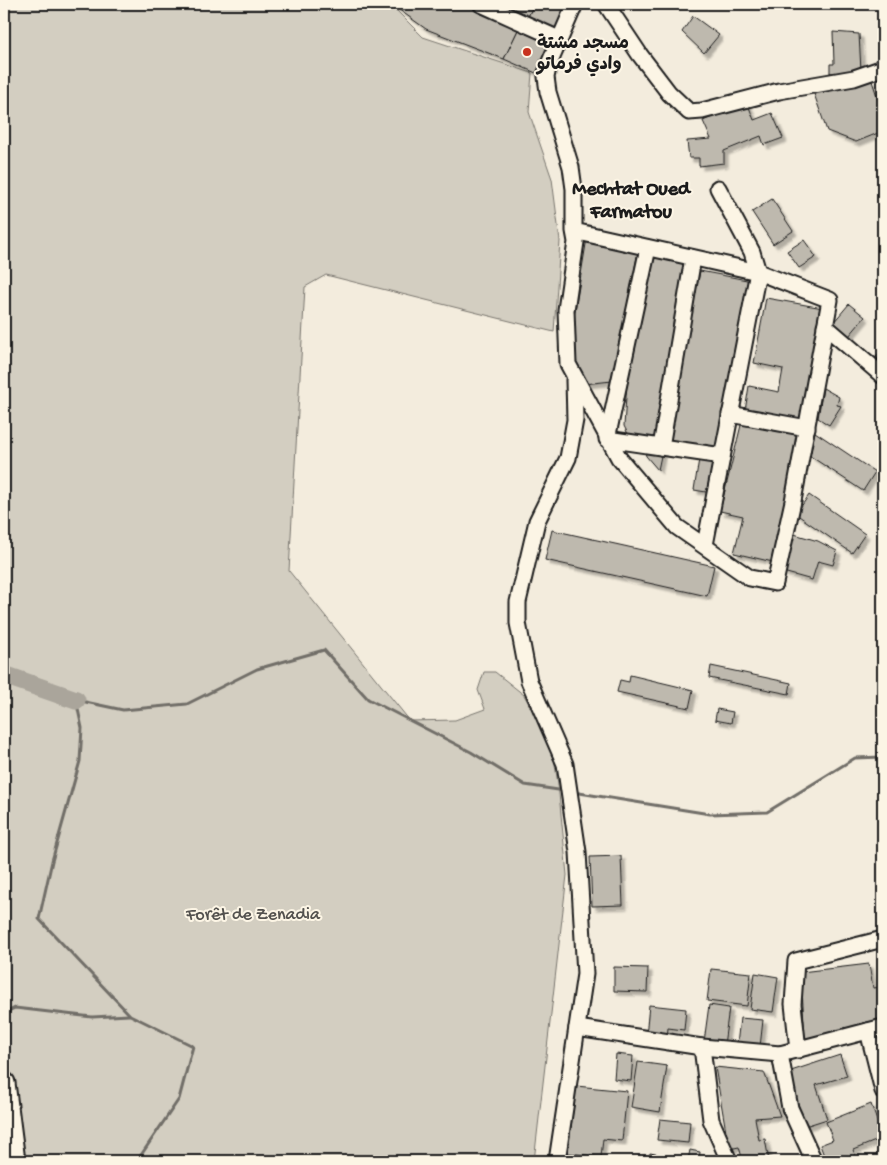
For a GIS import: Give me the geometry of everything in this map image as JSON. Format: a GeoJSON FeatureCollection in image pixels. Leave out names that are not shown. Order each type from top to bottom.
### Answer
{"type":"FeatureCollection","features":[{"type":"Feature","properties":{"kind":"highway"},"geometry":{"type":"LineString","coordinates":[[4,1084],[14,1161]]}},
{"type":"Feature","properties":{"kind":"street"},"geometry":{"type":"LineString","coordinates":[[481,4],[559,39]]}},
{"type":"Feature","properties":{"kind":"street"},"geometry":{"type":"LineString","coordinates":[[574,231],[758,272],[830,300],[807,428],[775,584],[750,578],[677,527],[619,458],[568,364],[565,340],[566,310],[576,242],[574,231],[571,167],[548,92],[546,77],[548,64],[575,4]]}},
{"type":"Feature","properties":{"kind":"street"},"geometry":{"type":"LineString","coordinates":[[609,4],[640,55],[668,94],[689,112],[702,112],[779,91],[854,78],[883,68]]}},
{"type":"Feature","properties":{"kind":"street"},"geometry":{"type":"LineString","coordinates":[[705,545],[758,272],[752,252],[718,188]]}},
{"type":"Feature","properties":{"kind":"street"},"geometry":{"type":"LineString","coordinates":[[607,439],[648,248]]}},
{"type":"Feature","properties":{"kind":"street"},"geometry":{"type":"LineString","coordinates":[[661,447],[693,258]]}},
{"type":"Feature","properties":{"kind":"street"},"geometry":{"type":"LineString","coordinates":[[825,326],[883,376]]}},
{"type":"Feature","properties":{"kind":"street"},"geometry":{"type":"LineString","coordinates":[[557,1161],[585,974],[578,852],[565,764],[529,681],[518,623],[518,602],[536,521],[568,458],[575,420],[574,376]]}},
{"type":"Feature","properties":{"kind":"street"},"geometry":{"type":"LineString","coordinates":[[730,414],[807,428]]}},
{"type":"Feature","properties":{"kind":"street"},"geometry":{"type":"LineString","coordinates":[[607,439],[722,456]]}},
{"type":"Feature","properties":{"kind":"street"},"geometry":{"type":"LineString","coordinates":[[798,1050],[793,1004],[796,961],[883,939]]}},
{"type":"Feature","properties":{"kind":"street"},"geometry":{"type":"LineString","coordinates":[[577,1028],[702,1047],[780,1054],[883,1027]]}},
{"type":"Feature","properties":{"kind":"street"},"geometry":{"type":"LineString","coordinates":[[868,1031],[883,1091]]}},
{"type":"Feature","properties":{"kind":"street"},"geometry":{"type":"LineString","coordinates":[[702,1047],[711,1120],[729,1161]]}},
{"type":"Feature","properties":{"kind":"street"},"geometry":{"type":"LineString","coordinates":[[780,1054],[790,1108],[814,1161]]}},
{"type":"Feature","properties":{"kind":"green space","name":"Forêt de Zenadia"},"geometry":{"type":"Polygon","coordinates":[[[4,4],[390,4],[423,37],[532,73],[529,112],[552,179],[560,241],[554,332],[326,275],[305,287],[289,571],[410,721],[455,720],[485,709],[478,690],[484,672],[495,672],[524,695],[545,733],[554,758],[567,875],[534,1161],[4,1161],[4,4]]]}},
{"type":"Feature","properties":{"kind":"building"},"geometry":{"type":"Polygon","coordinates":[[[391,4],[464,4],[518,30],[504,59],[426,29],[391,4]]]}},
{"type":"Feature","properties":{"kind":"building"},"geometry":{"type":"Polygon","coordinates":[[[498,4],[534,4],[527,19],[498,4]]]}},
{"type":"Feature","properties":{"kind":"building"},"geometry":{"type":"Polygon","coordinates":[[[534,4],[568,4],[554,31],[527,19],[534,4]]]}},
{"type":"Feature","properties":{"kind":"building"},"geometry":{"type":"Polygon","coordinates":[[[693,16],[719,35],[704,53],[682,32],[693,16]]]}},
{"type":"Feature","properties":{"kind":"building","name":"مسجد مشتة وادي فرماتو"},"geometry":{"type":"Polygon","coordinates":[[[518,30],[549,44],[536,73],[504,59],[518,30]]]}},
{"type":"Feature","properties":{"kind":"building"},"geometry":{"type":"Polygon","coordinates":[[[833,32],[859,34],[861,71],[830,73],[830,64],[834,64],[833,32]]]}},
{"type":"Feature","properties":{"kind":"building"},"geometry":{"type":"Polygon","coordinates":[[[872,81],[883,114],[883,131],[856,142],[827,131],[813,91],[872,81]]]}},
{"type":"Feature","properties":{"kind":"building"},"geometry":{"type":"Polygon","coordinates":[[[747,102],[754,120],[772,113],[783,138],[764,145],[761,136],[724,151],[724,163],[699,166],[699,158],[689,158],[687,141],[711,139],[703,121],[747,102]]]}},
{"type":"Feature","properties":{"kind":"building"},"geometry":{"type":"Polygon","coordinates":[[[772,199],[793,231],[773,244],[752,212],[772,199]]]}},
{"type":"Feature","properties":{"kind":"building"},"geometry":{"type":"Polygon","coordinates":[[[587,238],[638,252],[612,381],[584,384],[573,360],[571,335],[587,238]]]}},
{"type":"Feature","properties":{"kind":"building"},"geometry":{"type":"Polygon","coordinates":[[[804,240],[816,257],[799,268],[787,251],[804,240]]]}},
{"type":"Feature","properties":{"kind":"building"},"geometry":{"type":"Polygon","coordinates":[[[652,257],[689,265],[658,441],[629,436],[624,426],[627,382],[652,257]]]}},
{"type":"Feature","properties":{"kind":"building"},"geometry":{"type":"Polygon","coordinates":[[[700,271],[752,281],[718,449],[667,439],[700,271]]]}},
{"type":"Feature","properties":{"kind":"building"},"geometry":{"type":"Polygon","coordinates":[[[766,298],[823,308],[802,422],[745,411],[749,386],[779,392],[783,369],[754,363],[766,298]]]}},
{"type":"Feature","properties":{"kind":"building"},"geometry":{"type":"Polygon","coordinates":[[[849,304],[865,317],[849,336],[833,323],[849,304]]]}},
{"type":"Feature","properties":{"kind":"building"},"geometry":{"type":"Polygon","coordinates":[[[883,348],[883,363],[876,357],[883,348]]]}},
{"type":"Feature","properties":{"kind":"building"},"geometry":{"type":"Polygon","coordinates":[[[823,388],[839,397],[837,405],[841,406],[829,425],[818,418],[823,388]]]}},
{"type":"Feature","properties":{"kind":"building"},"geometry":{"type":"Polygon","coordinates":[[[742,421],[804,437],[773,562],[734,553],[743,516],[720,511],[742,421]]]}},
{"type":"Feature","properties":{"kind":"building"},"geometry":{"type":"Polygon","coordinates":[[[815,432],[875,472],[863,491],[810,456],[815,432]]]}},
{"type":"Feature","properties":{"kind":"building"},"geometry":{"type":"Polygon","coordinates":[[[644,448],[662,451],[658,470],[646,456],[644,448]]]}},
{"type":"Feature","properties":{"kind":"building"},"geometry":{"type":"Polygon","coordinates":[[[699,459],[717,462],[712,493],[694,490],[699,459]]]}},
{"type":"Feature","properties":{"kind":"building"},"geometry":{"type":"Polygon","coordinates":[[[809,495],[865,534],[852,553],[796,514],[809,495]]]}},
{"type":"Feature","properties":{"kind":"building"},"geometry":{"type":"Polygon","coordinates":[[[552,530],[714,566],[707,596],[545,560],[552,530]]]}},
{"type":"Feature","properties":{"kind":"building"},"geometry":{"type":"Polygon","coordinates":[[[794,534],[818,541],[837,551],[833,565],[818,561],[812,580],[783,572],[794,534]]]}},
{"type":"Feature","properties":{"kind":"building"},"geometry":{"type":"Polygon","coordinates":[[[711,666],[791,683],[789,694],[709,678],[711,666]]]}},
{"type":"Feature","properties":{"kind":"building"},"geometry":{"type":"Polygon","coordinates":[[[630,675],[693,690],[689,708],[617,692],[620,680],[629,682],[630,675]]]}},
{"type":"Feature","properties":{"kind":"building"},"geometry":{"type":"Polygon","coordinates":[[[717,709],[733,712],[731,723],[715,720],[717,709]]]}},
{"type":"Feature","properties":{"kind":"building"},"geometry":{"type":"Polygon","coordinates":[[[621,856],[623,905],[592,906],[590,857],[621,856]]]}},
{"type":"Feature","properties":{"kind":"building"},"geometry":{"type":"Polygon","coordinates":[[[869,964],[873,988],[883,987],[883,1022],[805,1040],[801,972],[869,964]]]}},
{"type":"Feature","properties":{"kind":"building"},"geometry":{"type":"Polygon","coordinates":[[[614,967],[648,968],[647,992],[614,991],[614,967]]]}},
{"type":"Feature","properties":{"kind":"building"},"geometry":{"type":"Polygon","coordinates":[[[711,969],[751,973],[747,1006],[707,1001],[711,969]]]}},
{"type":"Feature","properties":{"kind":"building"},"geometry":{"type":"Polygon","coordinates":[[[755,973],[778,977],[773,1012],[750,1009],[755,973]]]}},
{"type":"Feature","properties":{"kind":"building"},"geometry":{"type":"Polygon","coordinates":[[[649,1005],[686,1009],[684,1030],[668,1028],[667,1038],[646,1036],[649,1005]]]}},
{"type":"Feature","properties":{"kind":"building"},"geometry":{"type":"Polygon","coordinates":[[[709,1005],[729,1008],[724,1045],[704,1042],[709,1005]]]}},
{"type":"Feature","properties":{"kind":"building"},"geometry":{"type":"Polygon","coordinates":[[[740,1018],[763,1020],[760,1047],[737,1045],[740,1018]]]}},
{"type":"Feature","properties":{"kind":"building"},"geometry":{"type":"Polygon","coordinates":[[[883,1036],[883,1061],[876,1038],[883,1036]]]}},
{"type":"Feature","properties":{"kind":"building"},"geometry":{"type":"Polygon","coordinates":[[[616,1054],[633,1056],[631,1081],[614,1079],[616,1054]]]}},
{"type":"Feature","properties":{"kind":"building"},"geometry":{"type":"Polygon","coordinates":[[[840,1055],[847,1076],[816,1085],[827,1119],[805,1126],[788,1072],[840,1055]]]}},
{"type":"Feature","properties":{"kind":"building"},"geometry":{"type":"Polygon","coordinates":[[[638,1062],[667,1066],[660,1112],[631,1107],[638,1062]]]}},
{"type":"Feature","properties":{"kind":"building"},"geometry":{"type":"Polygon","coordinates":[[[715,1067],[764,1072],[780,1116],[755,1118],[759,1140],[765,1139],[769,1161],[743,1161],[739,1147],[729,1149],[715,1067]]]}},
{"type":"Feature","properties":{"kind":"building"},"geometry":{"type":"Polygon","coordinates":[[[576,1086],[627,1091],[622,1141],[603,1139],[601,1157],[568,1153],[576,1086]]]}},
{"type":"Feature","properties":{"kind":"building"},"geometry":{"type":"Polygon","coordinates":[[[871,1104],[883,1138],[853,1150],[858,1161],[826,1161],[820,1145],[833,1140],[826,1122],[871,1104]]]}},
{"type":"Feature","properties":{"kind":"building"},"geometry":{"type":"Polygon","coordinates":[[[660,1119],[690,1122],[688,1143],[657,1140],[660,1119]]]}},
{"type":"Feature","properties":{"kind":"building"},"geometry":{"type":"Polygon","coordinates":[[[690,1150],[700,1152],[699,1161],[688,1160],[690,1150]]]}},
{"type":"Feature","properties":{"kind":"building"},"geometry":{"type":"Polygon","coordinates":[[[650,1153],[671,1157],[670,1161],[649,1161],[650,1153]]]}},
{"type":"Feature","properties":{"kind":"building"},"geometry":{"type":"Polygon","coordinates":[[[883,1155],[883,1161],[867,1161],[883,1155]]]}},
{"type":"Feature","properties":{"kind":"waterway"},"geometry":{"type":"LineString","coordinates":[[137,1161],[179,1099],[193,1046],[130,1015],[39,919],[52,861],[80,761],[82,728],[76,700],[123,710],[187,704],[257,669],[324,650],[368,699],[471,752],[525,785],[565,791]]}},
{"type":"Feature","properties":{"kind":"waterway"},"geometry":{"type":"LineString","coordinates":[[4,675],[76,700]]}},
{"type":"Feature","properties":{"kind":"waterway"},"geometry":{"type":"LineString","coordinates":[[573,792],[710,814],[767,812],[855,758],[883,757]]}},
{"type":"Feature","properties":{"kind":"waterway"},"geometry":{"type":"LineString","coordinates":[[4,1013],[15,1008],[92,1017],[129,1015]]}},
{"type":"Feature","properties":{"kind":"place","name":"مسجد مشتة وادي فرماتو"},"geometry":{"type":"Point","coordinates":[527,52]}},
{"type":"Feature","properties":{"kind":"district","name":"Mechtat Oued Farmatou"},"geometry":{"type":"Point","coordinates":[631,198]}}]}
